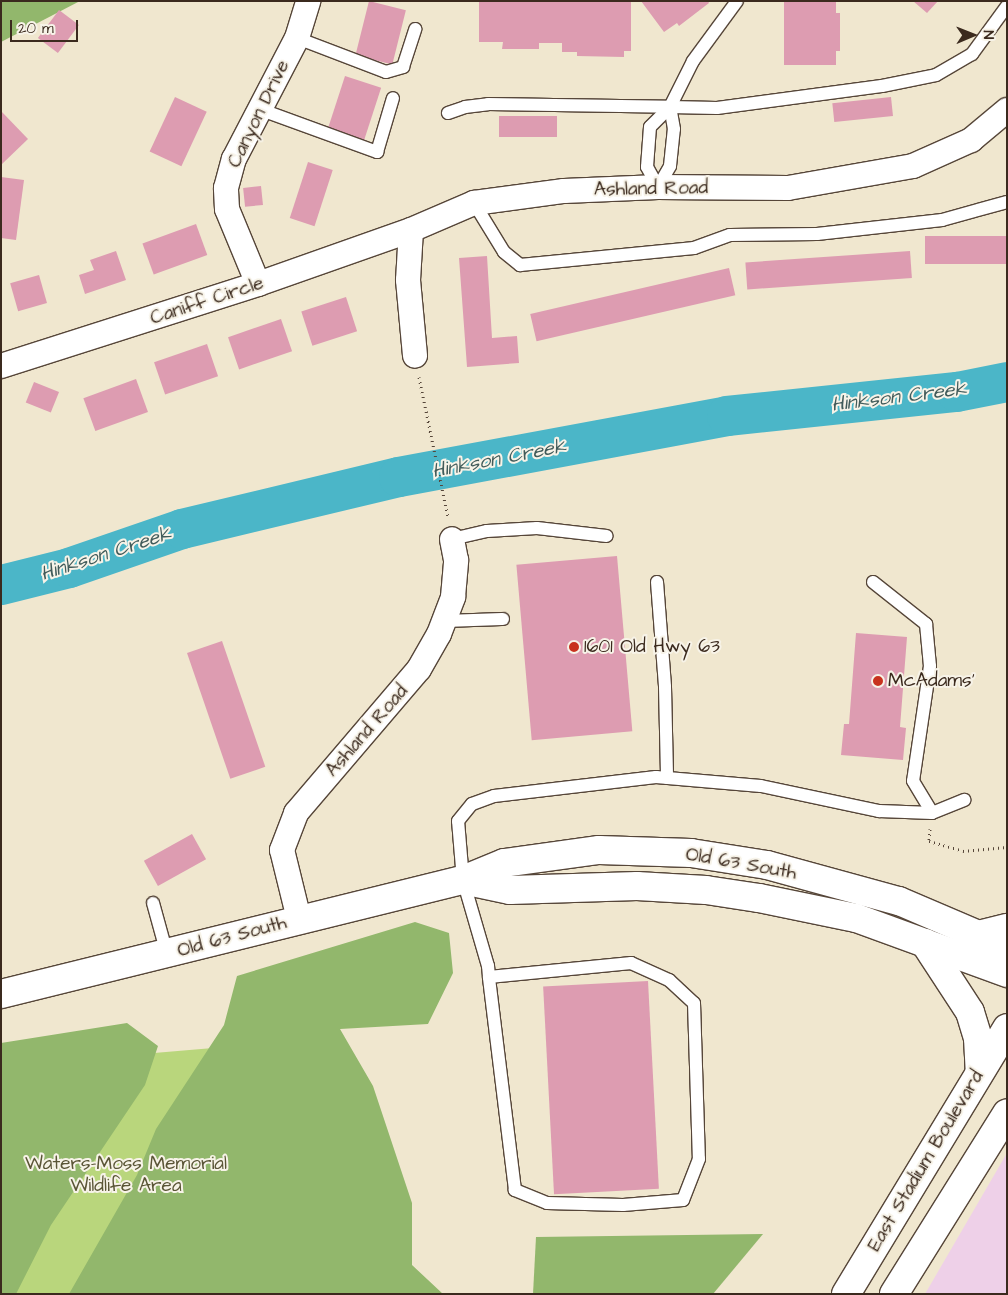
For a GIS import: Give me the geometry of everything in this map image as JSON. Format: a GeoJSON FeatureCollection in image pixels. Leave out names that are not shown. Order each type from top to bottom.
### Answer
{"type":"FeatureCollection","features":[{"type":"Feature","properties":{"kind":"main road","name":"Old 63 South"},"geometry":{"type":"LineString","coordinates":[[1,994],[463,880],[504,863],[599,850],[691,853],[767,865],[899,901],[997,943],[1007,954]]}},
{"type":"Feature","properties":{"kind":"main road","name":"Old 63 South"},"geometry":{"type":"LineString","coordinates":[[463,880],[510,890],[637,886],[706,890],[856,918],[1007,973]]}},
{"type":"Feature","properties":{"kind":"main road"},"geometry":{"type":"LineString","coordinates":[[978,935],[1007,928]]}},
{"type":"Feature","properties":{"kind":"main road"},"geometry":{"type":"LineString","coordinates":[[925,943],[970,1012],[978,1038],[980,1071]]}},
{"type":"Feature","properties":{"kind":"main road","name":"East Stadium Boulevard"},"geometry":{"type":"LineString","coordinates":[[846,1294],[1007,1028]]}},
{"type":"Feature","properties":{"kind":"main road"},"geometry":{"type":"LineString","coordinates":[[894,1294],[1007,1113]]}},
{"type":"Feature","properties":{"kind":"street","name":"Canyon Drive"},"geometry":{"type":"LineString","coordinates":[[258,284],[226,210],[226,188],[234,159],[297,38],[308,1]]}},
{"type":"Feature","properties":{"kind":"street","name":"Ashland Road"},"geometry":{"type":"LineString","coordinates":[[411,230],[474,203],[564,191],[658,187],[788,188],[913,166],[971,140],[1007,110]]}},
{"type":"Feature","properties":{"kind":"street","name":"Caniff Circle"},"geometry":{"type":"LineString","coordinates":[[1,366],[258,284],[411,230]]}},
{"type":"Feature","properties":{"kind":"street"},"geometry":{"type":"LineString","coordinates":[[411,230],[408,280],[415,356]]}},
{"type":"Feature","properties":{"kind":"street","name":"Ashland Road"},"geometry":{"type":"LineString","coordinates":[[299,920],[282,850],[296,813],[419,669],[444,621],[453,597],[456,560],[452,539]]}},
{"type":"Feature","properties":{"kind":"lane"},"geometry":{"type":"LineString","coordinates":[[658,187],[647,167],[650,127],[670,107],[692,61],[737,1]]}},
{"type":"Feature","properties":{"kind":"lane"},"geometry":{"type":"LineString","coordinates":[[448,113],[488,104],[718,108],[882,86],[936,74],[972,54],[1007,6]]}},
{"type":"Feature","properties":{"kind":"lane"},"geometry":{"type":"LineString","coordinates":[[297,38],[386,72],[402,67],[415,29]]}},
{"type":"Feature","properties":{"kind":"lane"},"geometry":{"type":"LineString","coordinates":[[259,109],[377,152],[393,98]]}},
{"type":"Feature","properties":{"kind":"lane"},"geometry":{"type":"LineString","coordinates":[[658,187],[670,166],[674,129],[670,107]]}},
{"type":"Feature","properties":{"kind":"lane"},"geometry":{"type":"LineString","coordinates":[[474,203],[504,252],[520,265],[694,248],[730,235],[817,234],[942,220],[1007,202]]}},
{"type":"Feature","properties":{"kind":"lane"},"geometry":{"type":"LineString","coordinates":[[452,539],[486,531],[537,528],[608,536]]}},
{"type":"Feature","properties":{"kind":"lane"},"geometry":{"type":"LineString","coordinates":[[657,582],[667,778]]}},
{"type":"Feature","properties":{"kind":"lane"},"geometry":{"type":"LineString","coordinates":[[873,582],[926,624],[930,666],[913,781],[932,813]]}},
{"type":"Feature","properties":{"kind":"lane"},"geometry":{"type":"LineString","coordinates":[[444,621],[503,619]]}},
{"type":"Feature","properties":{"kind":"lane"},"geometry":{"type":"LineString","coordinates":[[489,977],[631,963],[669,980],[694,1003],[699,1159],[683,1200],[623,1206],[547,1203],[515,1190],[489,977],[463,880],[458,821],[472,804],[494,796],[667,778],[761,786],[879,811],[932,813],[965,800]]}},
{"type":"Feature","properties":{"kind":"lane"},"geometry":{"type":"LineString","coordinates":[[153,903],[167,954]]}},
{"type":"Feature","properties":{"kind":"path"},"geometry":{"type":"LineString","coordinates":[[421,389],[447,510]]}},
{"type":"Feature","properties":{"kind":"path"},"geometry":{"type":"LineString","coordinates":[[932,813],[929,840],[963,851],[1007,847]]}},
{"type":"Feature","properties":{"kind":"shaded area"},"geometry":{"type":"Polygon","coordinates":[[[1007,1153],[1007,1294],[925,1294],[1007,1153]]]}},
{"type":"Feature","properties":{"kind":"green space"},"geometry":{"type":"Polygon","coordinates":[[[1,1],[80,1],[1,42],[1,1]]]}},
{"type":"Feature","properties":{"kind":"green space"},"geometry":{"type":"Polygon","coordinates":[[[415,922],[449,933],[453,973],[428,1024],[340,1029],[373,1086],[412,1203],[412,1265],[443,1294],[69,1294],[137,1175],[156,1129],[224,1025],[237,976],[415,922]]]}},
{"type":"Feature","properties":{"kind":"green space"},"geometry":{"type":"Polygon","coordinates":[[[127,1023],[158,1046],[145,1085],[51,1225],[16,1294],[1,1294],[1,1043],[127,1023]]]}},
{"type":"Feature","properties":{"kind":"green space","name":"Waters-Moss Memorial Wildlife Area"},"geometry":{"type":"Polygon","coordinates":[[[213,1048],[285,1294],[1,1294],[1,1066],[213,1048]]]}},
{"type":"Feature","properties":{"kind":"green space"},"geometry":{"type":"Polygon","coordinates":[[[763,1234],[713,1294],[533,1294],[536,1237],[763,1234]]]}},
{"type":"Feature","properties":{"kind":"building"},"geometry":{"type":"Polygon","coordinates":[[[369,1],[406,10],[392,65],[355,55],[369,1]]]}},
{"type":"Feature","properties":{"kind":"building"},"geometry":{"type":"Polygon","coordinates":[[[479,1],[631,1],[631,51],[624,51],[624,57],[577,56],[577,52],[562,52],[562,43],[539,43],[539,49],[502,49],[503,42],[479,42],[479,1]]]}},
{"type":"Feature","properties":{"kind":"building"},"geometry":{"type":"Polygon","coordinates":[[[641,1],[708,1],[709,3],[679,26],[677,23],[664,32],[641,1]]]}},
{"type":"Feature","properties":{"kind":"building"},"geometry":{"type":"Polygon","coordinates":[[[784,1],[836,1],[836,13],[840,13],[840,51],[836,51],[836,65],[784,65],[784,1]]]}},
{"type":"Feature","properties":{"kind":"building"},"geometry":{"type":"Polygon","coordinates":[[[913,1],[938,1],[927,13],[913,1]]]}},
{"type":"Feature","properties":{"kind":"building"},"geometry":{"type":"Polygon","coordinates":[[[59,10],[79,25],[58,53],[38,38],[59,10]]]}},
{"type":"Feature","properties":{"kind":"building"},"geometry":{"type":"Polygon","coordinates":[[[345,76],[381,88],[364,142],[327,130],[345,76]]]}},
{"type":"Feature","properties":{"kind":"building"},"geometry":{"type":"Polygon","coordinates":[[[175,97],[207,112],[181,166],[150,151],[175,97]]]}},
{"type":"Feature","properties":{"kind":"building"},"geometry":{"type":"Polygon","coordinates":[[[891,97],[893,116],[834,122],[832,103],[891,97]]]}},
{"type":"Feature","properties":{"kind":"building"},"geometry":{"type":"Polygon","coordinates":[[[1,111],[28,139],[1,165],[1,111]]]}},
{"type":"Feature","properties":{"kind":"building"},"geometry":{"type":"Polygon","coordinates":[[[499,116],[557,116],[557,137],[499,137],[499,116]]]}},
{"type":"Feature","properties":{"kind":"building"},"geometry":{"type":"Polygon","coordinates":[[[308,162],[333,170],[314,226],[290,218],[308,162]]]}},
{"type":"Feature","properties":{"kind":"building"},"geometry":{"type":"Polygon","coordinates":[[[1,177],[24,180],[16,240],[1,238],[1,177]]]}},
{"type":"Feature","properties":{"kind":"building"},"geometry":{"type":"Polygon","coordinates":[[[261,186],[263,205],[245,207],[243,188],[261,186]]]}},
{"type":"Feature","properties":{"kind":"building"},"geometry":{"type":"Polygon","coordinates":[[[196,224],[207,255],[154,275],[142,243],[196,224]]]}},
{"type":"Feature","properties":{"kind":"building"},"geometry":{"type":"Polygon","coordinates":[[[925,236],[1007,236],[1007,264],[925,264],[925,236]]]}},
{"type":"Feature","properties":{"kind":"building"},"geometry":{"type":"Polygon","coordinates":[[[116,251],[126,280],[85,294],[79,275],[94,270],[90,260],[116,251]]]}},
{"type":"Feature","properties":{"kind":"building"},"geometry":{"type":"Polygon","coordinates":[[[910,251],[912,278],[747,289],[745,263],[910,251]]]}},
{"type":"Feature","properties":{"kind":"building"},"geometry":{"type":"Polygon","coordinates":[[[487,256],[492,338],[517,336],[519,363],[467,367],[459,258],[487,256]]]}},
{"type":"Feature","properties":{"kind":"building"},"geometry":{"type":"Polygon","coordinates":[[[729,268],[735,295],[537,341],[530,314],[729,268]]]}},
{"type":"Feature","properties":{"kind":"building"},"geometry":{"type":"Polygon","coordinates":[[[39,275],[47,303],[18,311],[10,283],[39,275]]]}},
{"type":"Feature","properties":{"kind":"building"},"geometry":{"type":"Polygon","coordinates":[[[346,297],[357,331],[312,346],[301,312],[346,297]]]}},
{"type":"Feature","properties":{"kind":"building"},"geometry":{"type":"Polygon","coordinates":[[[281,319],[292,351],[239,369],[228,337],[281,319]]]}},
{"type":"Feature","properties":{"kind":"building"},"geometry":{"type":"Polygon","coordinates":[[[207,344],[218,376],[165,394],[154,362],[207,344]]]}},
{"type":"Feature","properties":{"kind":"building"},"geometry":{"type":"Polygon","coordinates":[[[136,379],[148,412],[95,431],[83,398],[136,379]]]}},
{"type":"Feature","properties":{"kind":"building"},"geometry":{"type":"Polygon","coordinates":[[[34,382],[59,392],[51,413],[26,402],[34,382]]]}},
{"type":"Feature","properties":{"kind":"building","name":"1601 Old Hwy 63"},"geometry":{"type":"Polygon","coordinates":[[[617,556],[632,731],[532,740],[516,565],[617,556]]]}},
{"type":"Feature","properties":{"kind":"building","name":"McAdams'"},"geometry":{"type":"Polygon","coordinates":[[[856,633],[907,637],[900,727],[906,728],[903,760],[841,755],[844,724],[849,724],[856,633]]]}},
{"type":"Feature","properties":{"kind":"building"},"geometry":{"type":"Polygon","coordinates":[[[222,641],[265,767],[230,779],[187,653],[222,641]]]}},
{"type":"Feature","properties":{"kind":"building"},"geometry":{"type":"Polygon","coordinates":[[[192,834],[206,859],[158,886],[144,861],[192,834]]]}},
{"type":"Feature","properties":{"kind":"building"},"geometry":{"type":"Polygon","coordinates":[[[648,981],[659,1189],[554,1194],[543,986],[648,981]]]}},
{"type":"Feature","properties":{"kind":"waterway","name":"Hinkson Creek"},"geometry":{"type":"LineString","coordinates":[[1,585],[69,568],[182,529],[399,477],[727,416],[957,392],[1007,382]]}},
{"type":"Feature","properties":{"kind":"place","name":"1601 Old Hwy 63"},"geometry":{"type":"Point","coordinates":[574,647]}},
{"type":"Feature","properties":{"kind":"place","name":"McAdams'"},"geometry":{"type":"Point","coordinates":[878,681]}}]}
